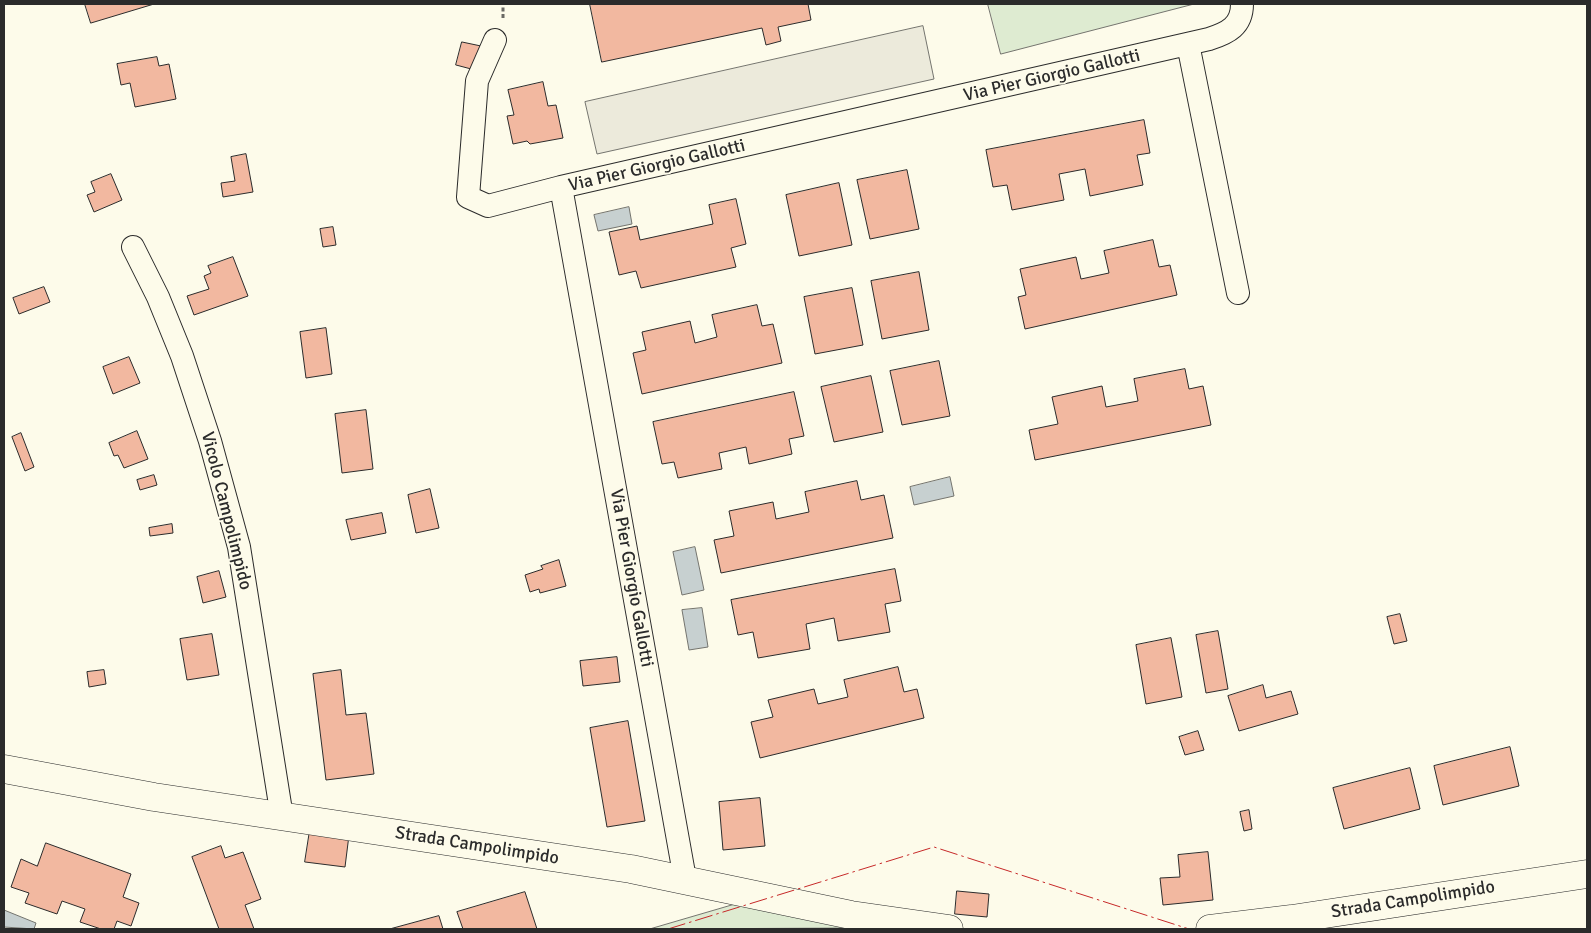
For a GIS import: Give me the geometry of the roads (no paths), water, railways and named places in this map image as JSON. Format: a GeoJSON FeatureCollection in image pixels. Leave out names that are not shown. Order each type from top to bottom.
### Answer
{"type":"FeatureCollection","features":[{"type":"Feature","properties":{"kind":"street","name":"Via Pier Giorgio Gallotti"},"geometry":{"type":"LineString","coordinates":[[685,879],[561,187],[1209,39],[1231,30],[1241,18],[1242,4]]}},
{"type":"Feature","properties":{"kind":"street"},"geometry":{"type":"LineString","coordinates":[[495,40],[477,81],[468,197],[488,206],[561,187]]}},
{"type":"Feature","properties":{"kind":"street"},"geometry":{"type":"LineString","coordinates":[[1188,44],[1238,293]]}},
{"type":"Feature","properties":{"kind":"street","name":"Vicolo Campolimpido"},"geometry":{"type":"LineString","coordinates":[[133,247],[158,297],[182,356],[210,441],[239,547],[282,817]]}},
{"type":"Feature","properties":{"kind":"street","name":"Strada Campolimpido"},"geometry":{"type":"LineString","coordinates":[[4,768],[154,797],[685,879],[851,916],[949,929]]}},
{"type":"Feature","properties":{"kind":"street","name":"Strada Campolimpido"},"geometry":{"type":"LineString","coordinates":[[1210,929],[1292,919],[1587,874]]}}]}
